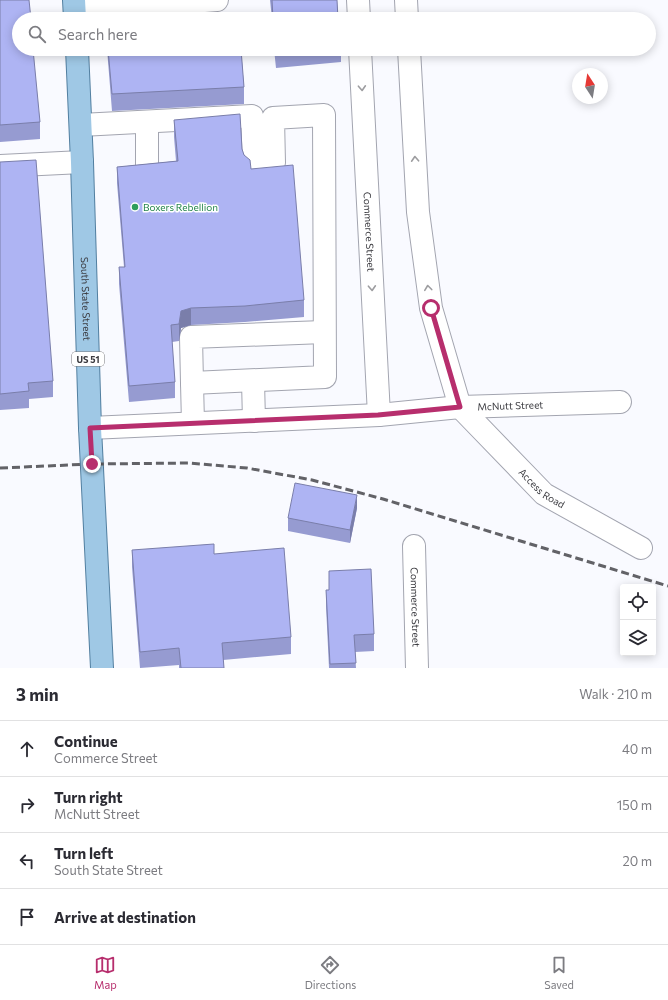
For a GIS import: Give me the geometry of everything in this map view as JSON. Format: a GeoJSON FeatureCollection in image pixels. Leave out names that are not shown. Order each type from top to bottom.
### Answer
{"type":"FeatureCollection","features":[{"type":"Feature","properties":{"kind":"main road","name":"South State Street"},"geometry":{"type":"LineString","coordinates":[[77,56],[81,125],[90,428],[102,668]]}},
{"type":"Feature","properties":{"kind":"street"},"geometry":{"type":"LineString","coordinates":[[75,10],[120,4],[217,0]]}},
{"type":"Feature","properties":{"kind":"street"},"geometry":{"type":"LineString","coordinates":[[358,0],[358,12]]}},
{"type":"Feature","properties":{"kind":"street"},"geometry":{"type":"LineString","coordinates":[[406,0],[407,12]]}},
{"type":"Feature","properties":{"kind":"street","name":"Commerce Street"},"geometry":{"type":"LineString","coordinates":[[360,56],[378,415]]}},
{"type":"Feature","properties":{"kind":"street"},"geometry":{"type":"LineString","coordinates":[[409,56],[418,212],[431,308],[460,407]]}},
{"type":"Feature","properties":{"kind":"street"},"geometry":{"type":"LineString","coordinates":[[81,125],[252,116],[254,165],[274,163],[273,118],[324,115],[325,377],[192,383]]}},
{"type":"Feature","properties":{"kind":"street"},"geometry":{"type":"LineString","coordinates":[[147,122],[147,166]]}},
{"type":"Feature","properties":{"kind":"street"},"geometry":{"type":"LineString","coordinates":[[0,166],[82,162]]}},
{"type":"Feature","properties":{"kind":"street"},"geometry":{"type":"LineString","coordinates":[[193,423],[191,337],[324,332]]}},
{"type":"Feature","properties":{"kind":"street"},"geometry":{"type":"LineString","coordinates":[[253,381],[254,421]]}},
{"type":"Feature","properties":{"kind":"street","name":"McNutt Street"},"geometry":{"type":"LineString","coordinates":[[90,428],[378,415],[460,407],[620,402]]}},
{"type":"Feature","properties":{"kind":"street","name":"Access Road"},"geometry":{"type":"LineString","coordinates":[[460,407],[544,494],[641,548]]}},
{"type":"Feature","properties":{"kind":"street","name":"Commerce Street"},"geometry":{"type":"LineString","coordinates":[[414,546],[417,668]]}},
{"type":"Feature","properties":{"kind":"building"},"geometry":{"type":"Polygon","coordinates":[[[0,0],[29,0],[30,12],[12,12],[12,56],[34,56],[40,122],[0,125],[0,0]]]}},
{"type":"Feature","properties":{"kind":"building"},"geometry":{"type":"Polygon","coordinates":[[[272,0],[337,0],[338,12],[273,12],[272,0]]]}},
{"type":"Feature","properties":{"kind":"building"},"geometry":{"type":"Polygon","coordinates":[[[109,56],[242,56],[244,87],[112,94],[109,56]]]}},
{"type":"Feature","properties":{"kind":"building"},"geometry":{"type":"Polygon","coordinates":[[[240,114],[242,149],[244,155],[250,160],[251,169],[293,165],[304,300],[245,306],[191,308],[181,311],[179,324],[171,325],[175,382],[129,386],[119,267],[125,267],[117,167],[178,161],[174,120],[240,114]]]}},
{"type":"Feature","properties":{"kind":"building"},"geometry":{"type":"Polygon","coordinates":[[[36,160],[53,381],[28,383],[29,391],[0,394],[0,162],[36,160]]]}},
{"type":"Feature","properties":{"kind":"building"},"geometry":{"type":"Polygon","coordinates":[[[295,483],[357,495],[350,530],[288,518],[295,483]]]}},
{"type":"Feature","properties":{"kind":"building"},"geometry":{"type":"Polygon","coordinates":[[[214,544],[214,554],[284,548],[291,637],[222,643],[224,668],[181,668],[179,648],[140,652],[132,550],[214,544]]]}},
{"type":"Feature","properties":{"kind":"building"},"geometry":{"type":"Polygon","coordinates":[[[371,569],[374,634],[354,635],[356,663],[330,664],[326,590],[329,590],[329,571],[371,569]]]}},
{"type":"Feature","properties":{"kind":"railway"},"geometry":{"type":"LineString","coordinates":[[0,468],[92,464],[188,463],[247,468],[312,480],[383,499],[668,586]]}},
{"type":"Feature","properties":{"kind":"place","name":"Boxers Rebellion"},"geometry":{"type":"Point","coordinates":[135,207]}},
{"type":"Feature","properties":{"kind":"route"},"geometry":{"type":"LineString","coordinates":[[92,464],[90,428],[378,415],[460,407],[431,308]]}}]}
